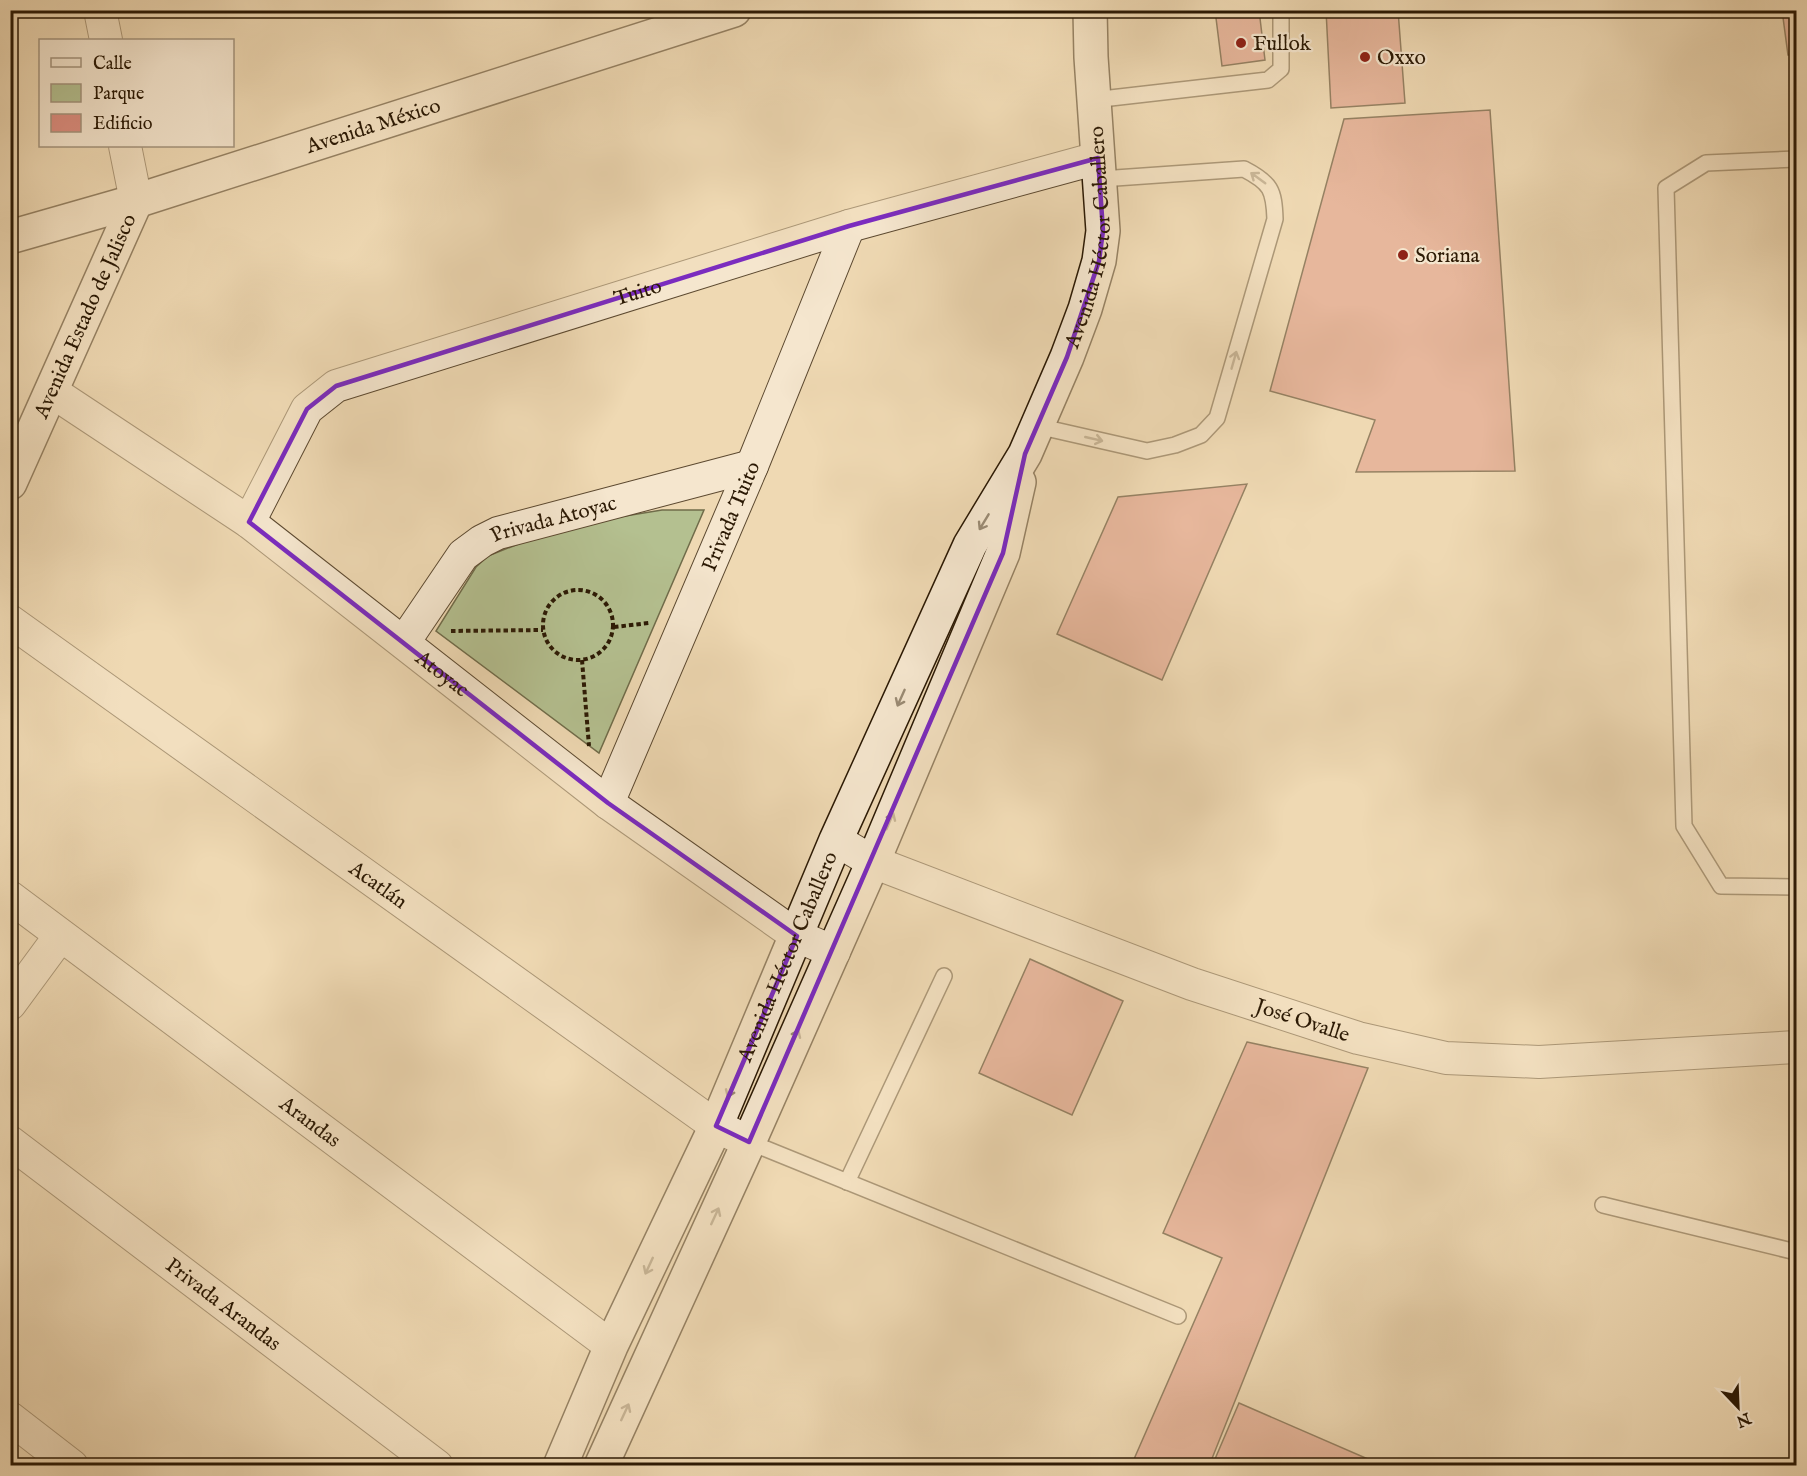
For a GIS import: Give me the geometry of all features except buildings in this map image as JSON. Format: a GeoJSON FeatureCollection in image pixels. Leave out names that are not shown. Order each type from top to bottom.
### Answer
{"type":"FeatureCollection","features":[{"type":"Feature","properties":{"kind":"main road","name":"Avenida México"},"geometry":{"type":"LineString","coordinates":[[10,237],[136,201],[734,10]]}},
{"type":"Feature","properties":{"kind":"main road","name":"Avenida Héctor Caballero"},"geometry":{"type":"LineString","coordinates":[[560,1466],[611,1346],[716,1126],[836,840],[970,545],[1031,440],[1075,338],[1100,261],[1103,231],[1093,100],[1090,10]]}},
{"type":"Feature","properties":{"kind":"main road","name":"Avenida Estado de Jalisco"},"geometry":{"type":"LineString","coordinates":[[10,483],[136,201]]}},
{"type":"Feature","properties":{"kind":"main road","name":"Avenida Héctor Caballero"},"geometry":{"type":"LineString","coordinates":[[601,1466],[834,952],[1003,554],[1031,440]]}},
{"type":"Feature","properties":{"kind":"street"},"geometry":{"type":"LineString","coordinates":[[100,10],[106,39]]}},
{"type":"Feature","properties":{"kind":"street","name":"Avenida Estado de Jalisco"},"geometry":{"type":"LineString","coordinates":[[126,147],[136,201]]}},
{"type":"Feature","properties":{"kind":"street","name":"Tuito"},"geometry":{"type":"LineString","coordinates":[[249,522],[307,409],[336,386],[350,380],[849,226],[1099,169]]}},
{"type":"Feature","properties":{"kind":"street","name":"Privada Tuito"},"geometry":{"type":"LineString","coordinates":[[608,803],[752,466],[849,226]]}},
{"type":"Feature","properties":{"kind":"street","name":"Atoyac"},"geometry":{"type":"LineString","coordinates":[[51,392],[249,522],[608,803],[797,936],[834,952]]}},
{"type":"Feature","properties":{"kind":"street","name":"Privada Atoyac"},"geometry":{"type":"LineString","coordinates":[[404,642],[463,555],[490,537],[752,466]]}},
{"type":"Feature","properties":{"kind":"street","name":"Acatlán"},"geometry":{"type":"LineString","coordinates":[[10,621],[716,1126],[749,1142]]}},
{"type":"Feature","properties":{"kind":"street","name":"José Ovalle"},"geometry":{"type":"LineString","coordinates":[[836,840],[873,862],[1192,984],[1358,1038],[1446,1058],[1539,1062],[1797,1047]]}},
{"type":"Feature","properties":{"kind":"street","name":"Arandas"},"geometry":{"type":"LineString","coordinates":[[10,897],[611,1346]]}},
{"type":"Feature","properties":{"kind":"street"},"geometry":{"type":"LineString","coordinates":[[10,1004],[60,936]]}},
{"type":"Feature","properties":{"kind":"street","name":"Privada Arandas"},"geometry":{"type":"LineString","coordinates":[[10,1142],[437,1466]]}},
{"type":"Feature","properties":{"kind":"street"},"geometry":{"type":"LineString","coordinates":[[10,1418],[72,1466]]}},
{"type":"Feature","properties":{"kind":"lane"},"geometry":{"type":"LineString","coordinates":[[1093,100],[1269,80],[1281,69],[1281,10]]}},
{"type":"Feature","properties":{"kind":"lane"},"geometry":{"type":"LineString","coordinates":[[1797,159],[1706,163],[1666,188],[1684,826],[1721,886],[1797,887]]}},
{"type":"Feature","properties":{"kind":"lane"},"geometry":{"type":"LineString","coordinates":[[1031,440],[1147,450],[1175,446],[1201,435],[1217,418],[1275,219],[1274,197],[1263,178],[1244,169],[1099,169]]}},
{"type":"Feature","properties":{"kind":"lane"},"geometry":{"type":"LineString","coordinates":[[847,1182],[944,976]]}},
{"type":"Feature","properties":{"kind":"lane"},"geometry":{"type":"LineString","coordinates":[[749,1142],[1178,1316]]}},
{"type":"Feature","properties":{"kind":"lane"},"geometry":{"type":"LineString","coordinates":[[1603,1205],[1797,1252]]}},
{"type":"Feature","properties":{"kind":"path"},"geometry":{"type":"LineString","coordinates":[[581,590],[602,599],[611,613],[614,627],[606,648],[597,656],[576,661],[552,649],[546,640],[543,620],[551,604],[564,593],[581,590]]}},
{"type":"Feature","properties":{"kind":"path"},"geometry":{"type":"LineString","coordinates":[[614,627],[656,622]]}},
{"type":"Feature","properties":{"kind":"path"},"geometry":{"type":"LineString","coordinates":[[448,631],[543,630]]}},
{"type":"Feature","properties":{"kind":"path"},"geometry":{"type":"LineString","coordinates":[[580,739],[589,746],[582,660]]}},
{"type":"Feature","properties":{"kind":"highlighted area"},"geometry":{"type":"Polygon","coordinates":[[[1098,158],[1103,231],[1099,261],[1067,357],[1025,454],[1003,553],[749,1142],[716,1126],[797,936],[608,803],[249,522],[307,409],[336,386],[849,226],[1098,158]]]}},
{"type":"Feature","properties":{"kind":"green space"},"geometry":{"type":"Polygon","coordinates":[[[662,510],[704,510],[599,753],[436,631],[476,567],[488,556],[564,526],[662,510]]]}},
{"type":"Feature","properties":{"kind":"place","name":"Fullok"},"geometry":{"type":"Point","coordinates":[1241,43]}},
{"type":"Feature","properties":{"kind":"place","name":"Oxxo"},"geometry":{"type":"Point","coordinates":[1365,57]}},
{"type":"Feature","properties":{"kind":"place","name":"Soriana"},"geometry":{"type":"Point","coordinates":[1403,255]}}]}
